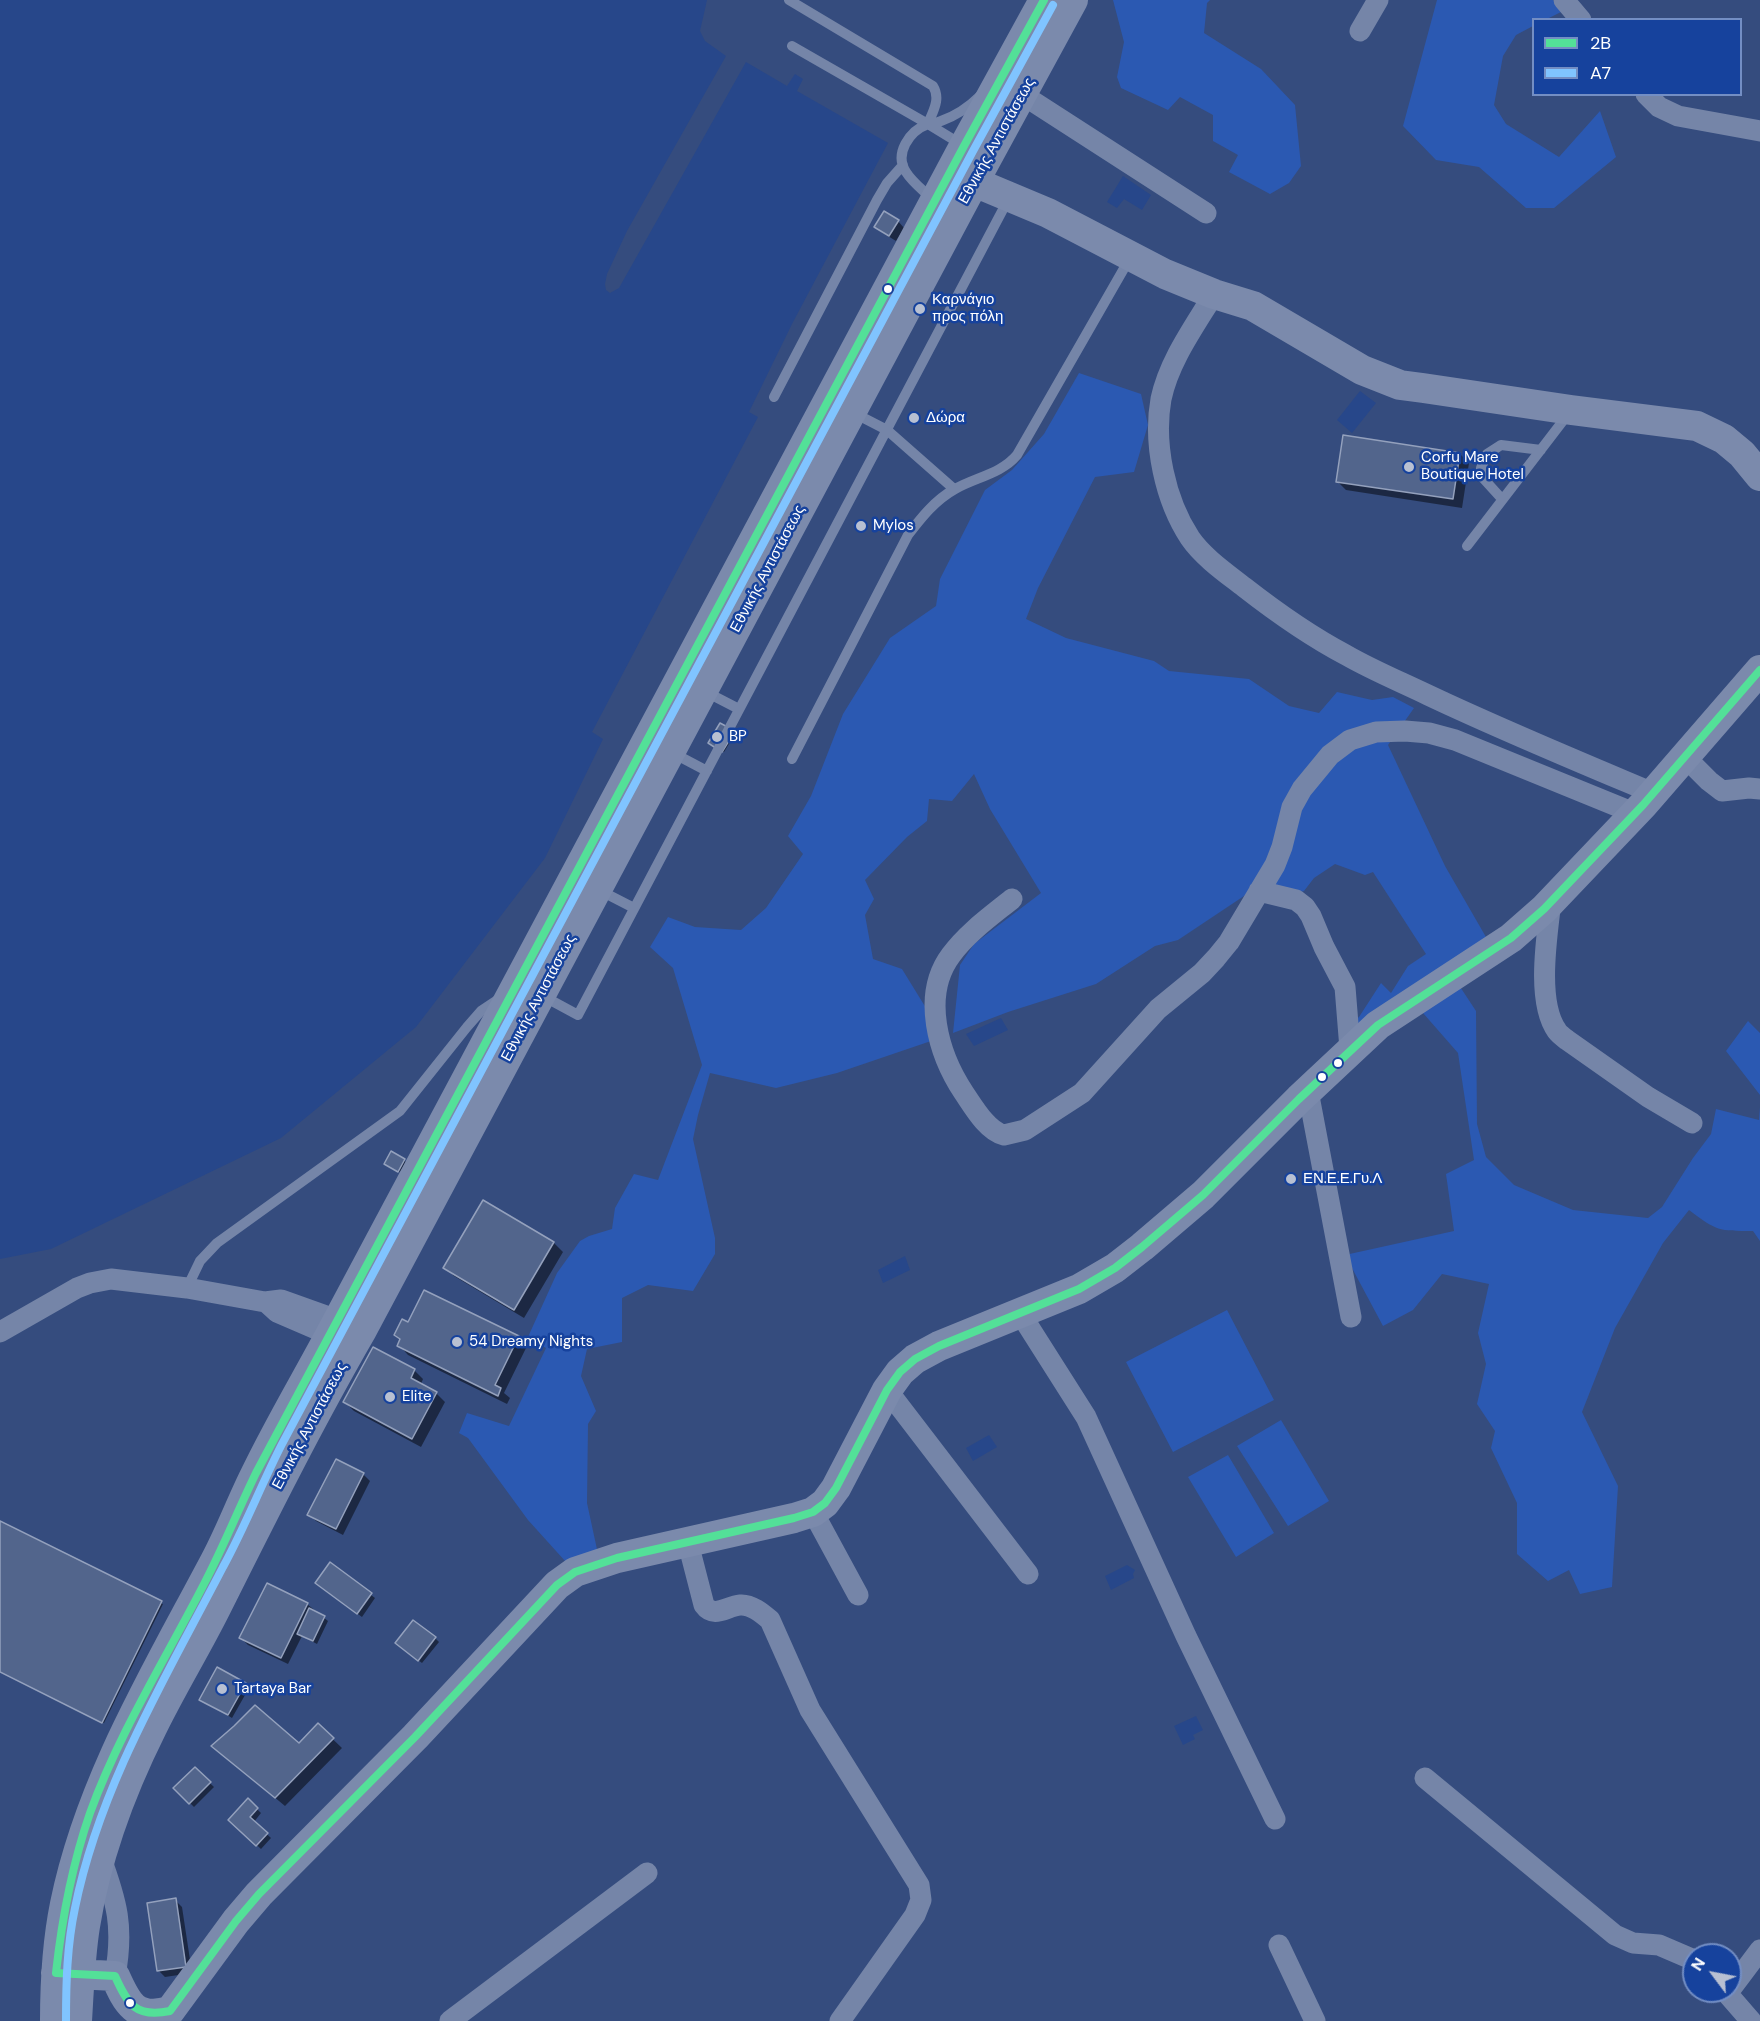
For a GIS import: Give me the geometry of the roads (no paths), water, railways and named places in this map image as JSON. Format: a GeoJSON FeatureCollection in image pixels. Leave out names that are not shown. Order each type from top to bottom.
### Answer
{"type":"FeatureCollection","features":[{"type":"Feature","properties":{"kind":"main road","name":"Εθνικής Αντιστάσεως"},"geometry":{"type":"LineString","coordinates":[[529,989],[597,889],[974,182],[1044,0]]}},
{"type":"Feature","properties":{"kind":"main road","name":"Εθνικής Αντιστάσεως"},"geometry":{"type":"LineString","coordinates":[[77,2021],[68,1974],[64,1906],[82,1837],[100,1788],[125,1733],[218,1556],[260,1464],[346,1333],[529,989],[964,146],[1013,84],[1073,0]]}},
{"type":"Feature","properties":{"kind":"main road"},"geometry":{"type":"LineString","coordinates":[[964,146],[965,166],[974,182],[1063,220],[1165,274],[1214,294],[1252,306],[1362,370],[1400,385],[1697,426],[1724,439],[1742,454],[1760,476]]}},
{"type":"Feature","properties":{"kind":"main road"},"geometry":{"type":"LineString","coordinates":[[68,1974],[115,1976],[132,2010],[148,2020],[158,2018],[170,2011],[236,1921],[259,1894],[415,1737],[556,1585],[575,1572],[617,1558],[794,1518],[813,1512],[825,1503],[836,1488],[887,1390],[900,1372],[915,1359],[939,1346],[1079,1289],[1114,1268],[1142,1247],[1203,1195],[1350,1049],[1378,1025],[1511,938],[1551,901],[1643,803],[1760,670]]}},
{"type":"Feature","properties":{"kind":"main road","name":"Εθνικής Αντιστάσεως"},"geometry":{"type":"LineString","coordinates":[[55,2021],[85,1925],[100,1856],[129,1777],[306,1430],[346,1333]]}},
{"type":"Feature","properties":{"kind":"street"},"geometry":{"type":"LineString","coordinates":[[1360,31],[1378,0]]}},
{"type":"Feature","properties":{"kind":"street"},"geometry":{"type":"LineString","coordinates":[[1564,0],[1579,18]]}},
{"type":"Feature","properties":{"kind":"street"},"geometry":{"type":"LineString","coordinates":[[1013,84],[1206,213]]}},
{"type":"Feature","properties":{"kind":"street"},"geometry":{"type":"LineString","coordinates":[[1648,96],[1659,107],[1678,116],[1760,131]]}},
{"type":"Feature","properties":{"kind":"street"},"geometry":{"type":"LineString","coordinates":[[1214,294],[1171,367],[1161,399],[1158,425],[1164,477],[1191,540],[1218,566],[1272,609],[1345,655],[1499,729],[1643,803]]}},
{"type":"Feature","properties":{"kind":"street"},"geometry":{"type":"LineString","coordinates":[[1012,899],[970,934],[950,956],[938,984],[935,1015],[943,1050],[953,1074],[990,1127],[1004,1135],[1026,1130],[1082,1093],[1158,1009],[1202,973],[1216,958],[1229,942],[1275,865],[1293,807],[1302,789],[1330,754],[1350,740],[1376,732],[1405,730],[1429,733],[1643,803]]}},
{"type":"Feature","properties":{"kind":"street"},"geometry":{"type":"LineString","coordinates":[[1684,756],[1722,791],[1760,789]]}},
{"type":"Feature","properties":{"kind":"street"},"geometry":{"type":"LineString","coordinates":[[1259,891],[1296,900],[1311,916],[1345,987],[1350,1049]]}},
{"type":"Feature","properties":{"kind":"street"},"geometry":{"type":"LineString","coordinates":[[1551,901],[1545,997],[1550,1017],[1557,1031],[1567,1041],[1648,1097],[1692,1123]]}},
{"type":"Feature","properties":{"kind":"street"},"geometry":{"type":"LineString","coordinates":[[1308,1091],[1351,1317]]}},
{"type":"Feature","properties":{"kind":"street"},"geometry":{"type":"LineString","coordinates":[[0,1332],[77,1288],[97,1281],[111,1280],[187,1288],[265,1302],[277,1312],[346,1333]]}},
{"type":"Feature","properties":{"kind":"street"},"geometry":{"type":"LineString","coordinates":[[1020,1313],[1086,1417],[1186,1636],[1275,1819]]}},
{"type":"Feature","properties":{"kind":"street"},"geometry":{"type":"LineString","coordinates":[[887,1390],[1028,1574]]}},
{"type":"Feature","properties":{"kind":"street"},"geometry":{"type":"LineString","coordinates":[[813,1512],[858,1595]]}},
{"type":"Feature","properties":{"kind":"street"},"geometry":{"type":"LineString","coordinates":[[688,1543],[704,1605],[708,1610],[719,1612],[741,1605],[760,1612],[770,1620],[810,1710],[919,1885],[921,1900],[915,1915],[840,2021]]}},
{"type":"Feature","properties":{"kind":"street"},"geometry":{"type":"LineString","coordinates":[[1425,1778],[1615,1935],[1633,1944],[1659,1945],[1682,1955]]}},
{"type":"Feature","properties":{"kind":"street"},"geometry":{"type":"LineString","coordinates":[[100,1856],[118,1911],[119,1942],[115,1976]]}},
{"type":"Feature","properties":{"kind":"street"},"geometry":{"type":"LineString","coordinates":[[450,2021],[647,1873]]}},
{"type":"Feature","properties":{"kind":"street"},"geometry":{"type":"LineString","coordinates":[[1279,1945],[1315,2021]]}},
{"type":"Feature","properties":{"kind":"street"},"geometry":{"type":"LineString","coordinates":[[1742,1973],[1760,1950]]}},
{"type":"Feature","properties":{"kind":"street"},"geometry":{"type":"LineString","coordinates":[[1737,2003],[1751,2021]]}},
{"type":"Feature","properties":{"kind":"lane"},"geometry":{"type":"LineString","coordinates":[[789,0],[933,86],[938,96],[928,124]]}},
{"type":"Feature","properties":{"kind":"lane"},"geometry":{"type":"LineString","coordinates":[[792,46],[964,146]]}},
{"type":"Feature","properties":{"kind":"lane"},"geometry":{"type":"LineString","coordinates":[[934,201],[906,173],[902,157],[904,144],[917,130],[928,124],[941,122],[975,100],[1013,84]]}},
{"type":"Feature","properties":{"kind":"lane"},"geometry":{"type":"LineString","coordinates":[[774,397],[877,200],[887,183],[903,165]]}},
{"type":"Feature","properties":{"kind":"lane"},"geometry":{"type":"LineString","coordinates":[[187,1288],[200,1261],[217,1243],[400,1111],[481,1011],[529,989],[578,1015],[1010,196]]}},
{"type":"Feature","properties":{"kind":"lane"},"geometry":{"type":"LineString","coordinates":[[792,759],[908,535],[932,507],[954,489],[998,470],[1017,455],[1131,257]]}},
{"type":"Feature","properties":{"kind":"lane"},"geometry":{"type":"LineString","coordinates":[[1467,546],[1571,410]]}},
{"type":"Feature","properties":{"kind":"lane"},"geometry":{"type":"LineString","coordinates":[[852,411],[887,430],[954,489]]}},
{"type":"Feature","properties":{"kind":"lane"},"geometry":{"type":"LineString","coordinates":[[1502,499],[1482,477],[1481,468],[1487,454],[1501,445],[1541,450]]}},
{"type":"Feature","properties":{"kind":"lane"},"geometry":{"type":"LineString","coordinates":[[703,690],[739,709]]}},
{"type":"Feature","properties":{"kind":"lane"},"geometry":{"type":"LineString","coordinates":[[670,752],[706,771]]}},
{"type":"Feature","properties":{"kind":"lane"},"geometry":{"type":"LineString","coordinates":[[597,889],[634,908]]}},
{"type":"Feature","properties":{"kind":"place","name":"Καρνάγιο προς πόλη"},"geometry":{"type":"Point","coordinates":[920,309]}},
{"type":"Feature","properties":{"kind":"place","name":"Δώρα"},"geometry":{"type":"Point","coordinates":[914,418]}},
{"type":"Feature","properties":{"kind":"place","name":"Corfu Mare Boutique Hotel"},"geometry":{"type":"Point","coordinates":[1409,467]}},
{"type":"Feature","properties":{"kind":"place","name":"Mylos"},"geometry":{"type":"Point","coordinates":[861,526]}},
{"type":"Feature","properties":{"kind":"place","name":"BP"},"geometry":{"type":"Point","coordinates":[717,737]}},
{"type":"Feature","properties":{"kind":"place","name":"ΕΝ.Ε.Ε.Γυ.Λ"},"geometry":{"type":"Point","coordinates":[1291,1179]}},
{"type":"Feature","properties":{"kind":"place","name":"54 Dreamy Nights"},"geometry":{"type":"Point","coordinates":[457,1342]}},
{"type":"Feature","properties":{"kind":"place","name":"Elite"},"geometry":{"type":"Point","coordinates":[390,1397]}},
{"type":"Feature","properties":{"kind":"place","name":"Tartaya Bar"},"geometry":{"type":"Point","coordinates":[222,1689]}}]}
